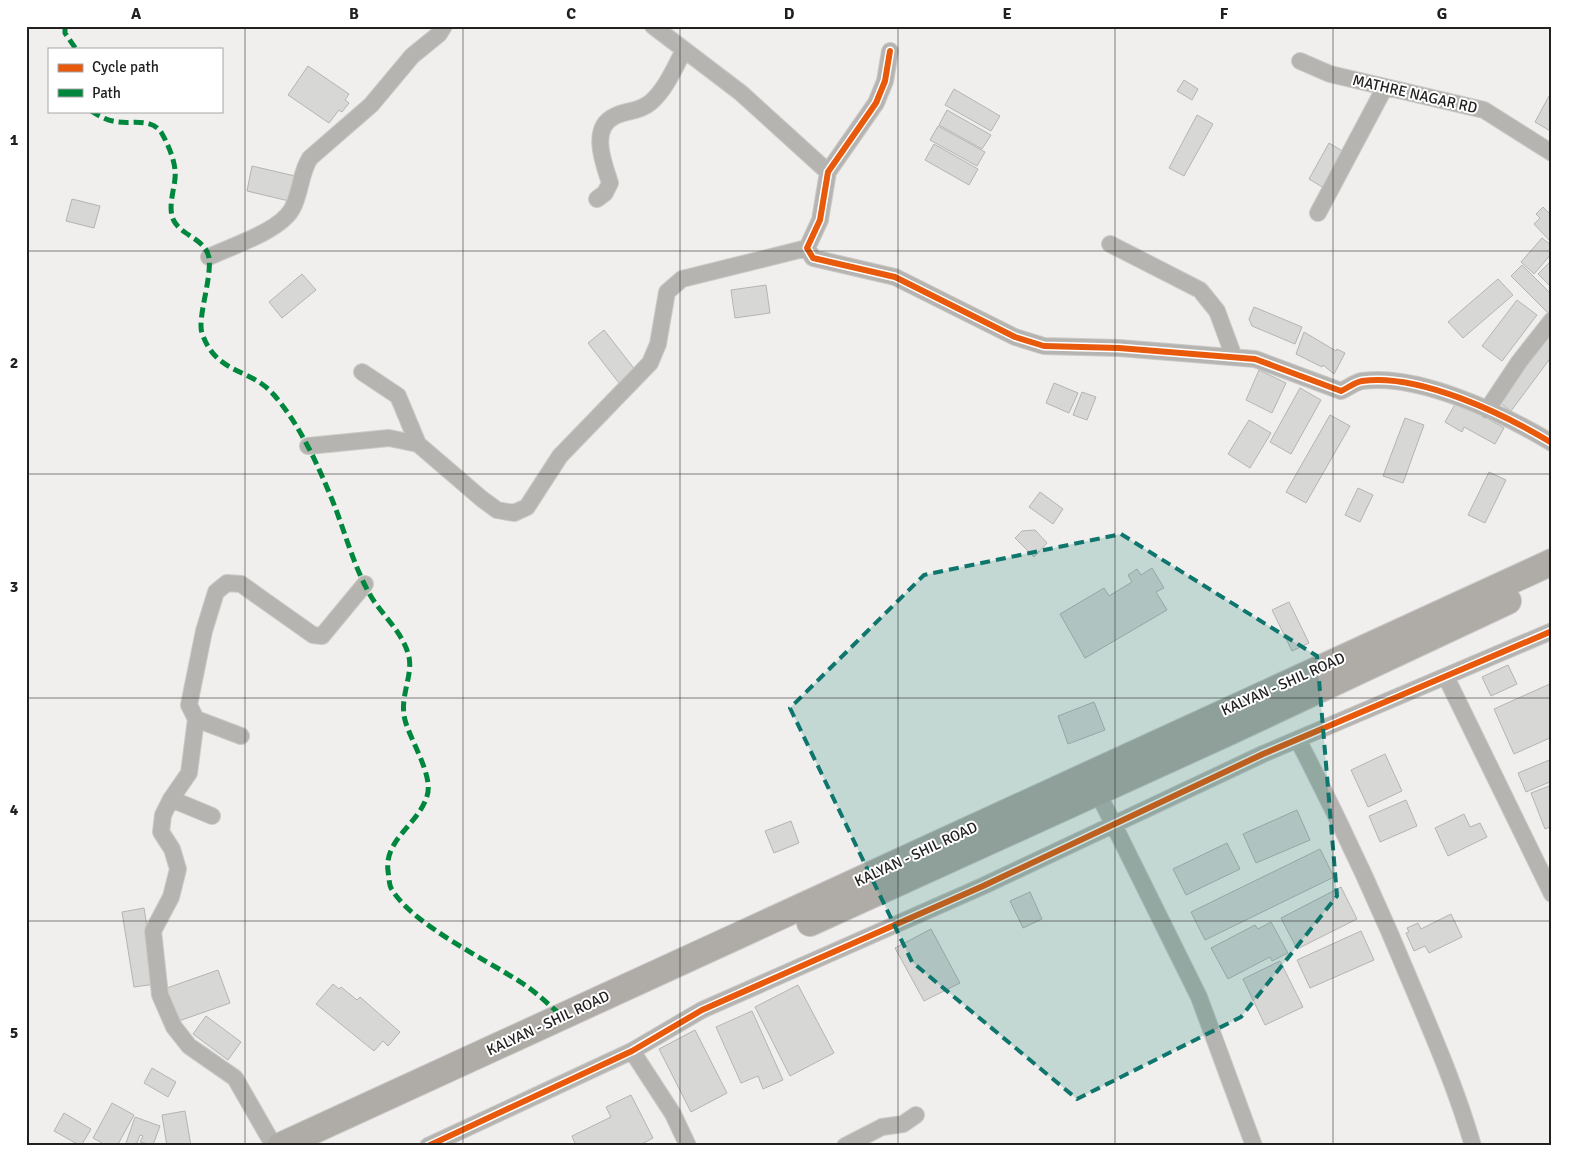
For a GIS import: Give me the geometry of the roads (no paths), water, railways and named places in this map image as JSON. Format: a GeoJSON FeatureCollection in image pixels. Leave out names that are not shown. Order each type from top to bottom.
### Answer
{"type":"FeatureCollection","features":[{"type":"Feature","properties":{"kind":"main road","name":"KALYAN - SHIL ROAD"},"geometry":{"type":"LineString","coordinates":[[321,1146],[1093,783],[1221,712],[1552,562]]}},
{"type":"Feature","properties":{"kind":"main road","name":"KALYAN - SHIL ROAD"},"geometry":{"type":"LineString","coordinates":[[280,1146],[1093,783],[1552,581]]}},
{"type":"Feature","properties":{"kind":"street"},"geometry":{"type":"LineString","coordinates":[[209,257],[273,228],[283,221],[293,209],[305,166],[310,158],[372,105],[412,56],[439,34],[444,26]]}},
{"type":"Feature","properties":{"kind":"street"},"geometry":{"type":"LineString","coordinates":[[653,26],[741,93],[828,172]]}},
{"type":"Feature","properties":{"kind":"street"},"geometry":{"type":"LineString","coordinates":[[597,199],[605,193],[610,183],[599,146],[606,125],[616,115],[642,109],[650,104],[658,96],[684,50]]}},
{"type":"Feature","properties":{"kind":"street"},"geometry":{"type":"LineString","coordinates":[[807,248],[820,220],[828,172],[876,103],[885,81],[890,51]]}},
{"type":"Feature","properties":{"kind":"street","name":"MATHRE NAGAR RD"},"geometry":{"type":"LineString","coordinates":[[1300,61],[1330,74],[1484,110],[1552,153]]}},
{"type":"Feature","properties":{"kind":"street"},"geometry":{"type":"LineString","coordinates":[[1318,213],[1385,86]]}},
{"type":"Feature","properties":{"kind":"street"},"geometry":{"type":"LineString","coordinates":[[1110,244],[1200,290],[1217,311],[1234,357]]}},
{"type":"Feature","properties":{"kind":"street"},"geometry":{"type":"LineString","coordinates":[[807,248],[813,258],[895,277],[1015,337],[1044,346],[1119,348],[1255,359],[1342,391],[1361,381],[1399,381],[1448,394],[1518,423],[1552,443]]}},
{"type":"Feature","properties":{"kind":"street"},"geometry":{"type":"LineString","coordinates":[[362,372],[398,396],[418,444],[497,510],[514,513],[527,507],[560,456],[650,363],[658,344],[667,292],[673,285],[682,279],[807,248]]}},
{"type":"Feature","properties":{"kind":"street"},"geometry":{"type":"LineString","coordinates":[[1487,410],[1519,362],[1552,320]]}},
{"type":"Feature","properties":{"kind":"street"},"geometry":{"type":"LineString","coordinates":[[308,446],[389,438],[418,444]]}},
{"type":"Feature","properties":{"kind":"street"},"geometry":{"type":"LineString","coordinates":[[274,1146],[235,1078],[189,1046],[174,1027],[160,995],[153,932],[171,897],[178,869],[172,849],[161,832],[163,815],[170,799],[188,773],[196,719],[189,705],[204,631],[210,606],[216,592],[228,583],[241,584],[313,635],[322,636],[365,584]]}},
{"type":"Feature","properties":{"kind":"street"},"geometry":{"type":"LineString","coordinates":[[428,1146],[632,1051],[702,1010],[1115,825],[1298,740],[1552,631]]}},
{"type":"Feature","properties":{"kind":"street"},"geometry":{"type":"LineString","coordinates":[[1446,677],[1552,894]]}},
{"type":"Feature","properties":{"kind":"street"},"geometry":{"type":"LineString","coordinates":[[196,719],[241,736]]}},
{"type":"Feature","properties":{"kind":"street"},"geometry":{"type":"LineString","coordinates":[[1298,740],[1331,803],[1395,942],[1458,1095],[1472,1146]]}},
{"type":"Feature","properties":{"kind":"street"},"geometry":{"type":"LineString","coordinates":[[1093,783],[1198,997],[1254,1146]]}},
{"type":"Feature","properties":{"kind":"street"},"geometry":{"type":"LineString","coordinates":[[170,799],[212,816]]}},
{"type":"Feature","properties":{"kind":"street"},"geometry":{"type":"LineString","coordinates":[[632,1051],[673,1114],[688,1146]]}},
{"type":"Feature","properties":{"kind":"street"},"geometry":{"type":"LineString","coordinates":[[845,1146],[882,1127],[903,1124],[916,1115]]}}]}
